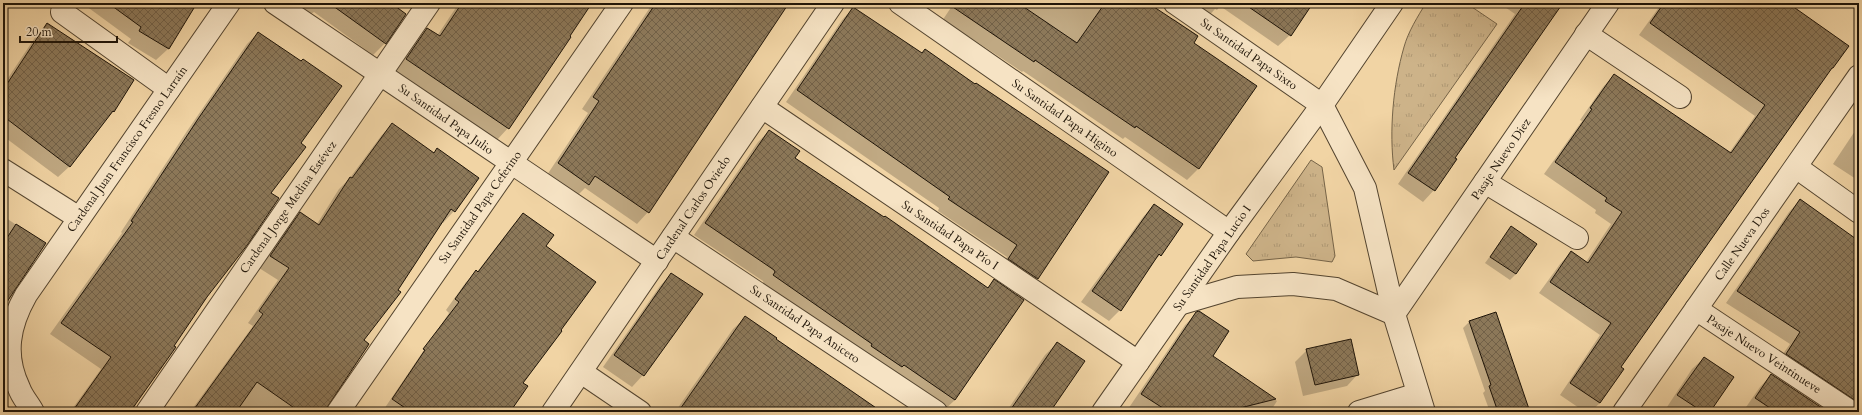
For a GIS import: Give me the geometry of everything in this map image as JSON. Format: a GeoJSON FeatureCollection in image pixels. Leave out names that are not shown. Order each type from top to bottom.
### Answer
{"type":"FeatureCollection","features":[{"type":"Feature","properties":{"kind":"street","name":"Cardenal Juan Francisco Fresno Larraín"},"geometry":{"type":"LineString","coordinates":[[33,412],[19,389],[12,372],[10,353],[11,332],[16,312],[79,218],[229,3]]}},
{"type":"Feature","properties":{"kind":"street","name":"Su Santidad Papa Julio"},"geometry":{"type":"LineString","coordinates":[[275,3],[657,261]]}},
{"type":"Feature","properties":{"kind":"street","name":"Cardenal Jorge Medina Estévez"},"geometry":{"type":"LineString","coordinates":[[147,412],[429,3]]}},
{"type":"Feature","properties":{"kind":"street","name":"Su Santidad Papa Ceferino"},"geometry":{"type":"LineString","coordinates":[[338,412],[622,3]]}},
{"type":"Feature","properties":{"kind":"street","name":"Cardenal Carlos Oviedo"},"geometry":{"type":"LineString","coordinates":[[553,412],[833,3]]}},
{"type":"Feature","properties":{"kind":"street","name":"Su Santidad Papa Higino"},"geometry":{"type":"LineString","coordinates":[[900,3],[1230,232]]}},
{"type":"Feature","properties":{"kind":"street","name":"Su Santidad Papa Sixto"},"geometry":{"type":"LineString","coordinates":[[1175,3],[1322,105]]}},
{"type":"Feature","properties":{"kind":"street","name":"Su Santidad Papa Lucio I"},"geometry":{"type":"LineString","coordinates":[[1103,412],[1322,105],[1392,3]]}},
{"type":"Feature","properties":{"kind":"street","name":"Pasaje Nuevo Diez"},"geometry":{"type":"LineString","coordinates":[[1394,314],[1608,3]]}},
{"type":"Feature","properties":{"kind":"street"},"geometry":{"type":"LineString","coordinates":[[62,12],[170,89]]}},
{"type":"Feature","properties":{"kind":"street"},"geometry":{"type":"LineString","coordinates":[[1586,34],[1680,97]]}},
{"type":"Feature","properties":{"kind":"street","name":"Calle Nueva Dos"},"geometry":{"type":"LineString","coordinates":[[1624,412],[1859,76]]}},
{"type":"Feature","properties":{"kind":"street"},"geometry":{"type":"LineString","coordinates":[[1322,105],[1365,188],[1394,314],[1421,403],[1359,412]]}},
{"type":"Feature","properties":{"kind":"street","name":"Su Santidad Papa Pío I"},"geometry":{"type":"LineString","coordinates":[[762,107],[1138,362]]}},
{"type":"Feature","properties":{"kind":"street"},"geometry":{"type":"LineString","coordinates":[[1796,167],[1859,212]]}},
{"type":"Feature","properties":{"kind":"street"},"geometry":{"type":"LineString","coordinates":[[3,170],[79,218]]}},
{"type":"Feature","properties":{"kind":"street"},"geometry":{"type":"LineString","coordinates":[[1485,182],[1577,238]]}},
{"type":"Feature","properties":{"kind":"street","name":"Su Santidad Papa Aniceto"},"geometry":{"type":"LineString","coordinates":[[674,237],[936,412]]}},
{"type":"Feature","properties":{"kind":"street"},"geometry":{"type":"LineString","coordinates":[[1179,304],[1237,287],[1293,284],[1336,289],[1394,314]]}},
{"type":"Feature","properties":{"kind":"street","name":"Pasaje Nuevo Veintinueve"},"geometry":{"type":"LineString","coordinates":[[1696,309],[1851,412]]}},
{"type":"Feature","properties":{"kind":"street"},"geometry":{"type":"LineString","coordinates":[[581,372],[640,412]]}},
{"type":"Feature","properties":{"kind":"green space"},"geometry":{"type":"Polygon","coordinates":[[[1426,3],[1466,3],[1497,24],[1394,170],[1392,124],[1397,77],[1408,36],[1426,3]]]}},
{"type":"Feature","properties":{"kind":"green space"},"geometry":{"type":"Polygon","coordinates":[[[1311,160],[1322,167],[1335,256],[1332,262],[1296,257],[1253,261],[1246,254],[1311,160]]]}},
{"type":"Feature","properties":{"kind":"building"},"geometry":{"type":"Polygon","coordinates":[[[108,3],[197,3],[169,49],[139,31],[141,27],[108,3]]]}},
{"type":"Feature","properties":{"kind":"building"},"geometry":{"type":"Polygon","coordinates":[[[329,3],[391,3],[406,14],[386,44],[329,3]]]}},
{"type":"Feature","properties":{"kind":"building"},"geometry":{"type":"Polygon","coordinates":[[[462,3],[592,3],[509,129],[406,59],[427,28],[440,36],[462,3]]]}},
{"type":"Feature","properties":{"kind":"building"},"geometry":{"type":"Polygon","coordinates":[[[656,3],[789,3],[649,213],[595,176],[589,185],[558,163],[599,101],[593,97],[656,3]]]}},
{"type":"Feature","properties":{"kind":"building"},"geometry":{"type":"Polygon","coordinates":[[[947,3],[1018,3],[1077,43],[1105,3],[1148,3],[1198,36],[1194,43],[1257,86],[1199,169],[1136,126],[1135,128],[1035,60],[1034,62],[947,3]]]}},
{"type":"Feature","properties":{"kind":"building"},"geometry":{"type":"Polygon","coordinates":[[[1243,3],[1313,3],[1291,36],[1243,3]]]}},
{"type":"Feature","properties":{"kind":"building"},"geometry":{"type":"Polygon","coordinates":[[[1525,3],[1563,3],[1455,158],[1457,159],[1435,191],[1408,173],[1525,3]]]}},
{"type":"Feature","properties":{"kind":"building"},"geometry":{"type":"Polygon","coordinates":[[[1664,3],[1788,3],[1849,46],[1621,367],[1624,369],[1600,403],[1570,383],[1611,323],[1550,282],[1571,251],[1588,263],[1622,212],[1605,201],[1607,198],[1555,162],[1592,109],[1590,108],[1614,74],[1731,153],[1765,105],[1650,23],[1664,3]]]}},
{"type":"Feature","properties":{"kind":"building"},"geometry":{"type":"Polygon","coordinates":[[[853,7],[922,53],[925,49],[975,84],[976,83],[1109,172],[1038,279],[1008,259],[1017,245],[948,199],[950,197],[797,90],[853,7]]]}},
{"type":"Feature","properties":{"kind":"building"},"geometry":{"type":"Polygon","coordinates":[[[47,23],[134,80],[114,112],[113,111],[70,167],[3,116],[3,90],[47,23]]]}},
{"type":"Feature","properties":{"kind":"building"},"geometry":{"type":"Polygon","coordinates":[[[258,32],[301,61],[303,59],[342,86],[301,143],[306,147],[271,193],[279,198],[248,244],[207,297],[174,346],[176,347],[130,412],[72,412],[111,357],[61,323],[133,222],[131,221],[198,119],[258,32]]]}},
{"type":"Feature","properties":{"kind":"building"},"geometry":{"type":"Polygon","coordinates":[[[392,123],[434,153],[437,148],[479,178],[455,212],[451,209],[398,290],[401,292],[364,340],[369,344],[324,412],[300,412],[257,382],[236,412],[192,412],[263,314],[259,311],[289,268],[270,256],[300,212],[319,225],[350,177],[352,178],[392,123]]]}},
{"type":"Feature","properties":{"kind":"building"},"geometry":{"type":"Polygon","coordinates":[[[769,130],[800,151],[795,158],[884,217],[885,216],[988,288],[994,279],[1024,300],[955,400],[904,365],[902,367],[871,346],[872,344],[773,275],[775,272],[774,270],[705,223],[769,130]]]}},
{"type":"Feature","properties":{"kind":"building"},"geometry":{"type":"Polygon","coordinates":[[[1800,199],[1859,241],[1859,403],[1786,354],[1800,332],[1737,291],[1800,199]]]}},
{"type":"Feature","properties":{"kind":"building"},"geometry":{"type":"Polygon","coordinates":[[[1154,204],[1183,224],[1161,256],[1159,254],[1121,311],[1092,291],[1154,204]]]}},
{"type":"Feature","properties":{"kind":"building"},"geometry":{"type":"Polygon","coordinates":[[[523,213],[554,235],[546,246],[596,282],[523,383],[528,386],[510,412],[411,412],[392,399],[425,350],[423,349],[459,302],[455,299],[476,270],[478,272],[523,213]]]}},
{"type":"Feature","properties":{"kind":"building"},"geometry":{"type":"Polygon","coordinates":[[[16,224],[46,243],[3,308],[3,244],[16,224]]]}},
{"type":"Feature","properties":{"kind":"building"},"geometry":{"type":"Polygon","coordinates":[[[1511,226],[1537,244],[1516,274],[1490,257],[1511,226]]]}},
{"type":"Feature","properties":{"kind":"building"},"geometry":{"type":"Polygon","coordinates":[[[671,273],[703,294],[644,376],[614,355],[671,273]]]}},
{"type":"Feature","properties":{"kind":"building"},"geometry":{"type":"Polygon","coordinates":[[[1199,311],[1229,331],[1213,356],[1276,399],[1224,412],[1169,412],[1141,394],[1196,312],[1199,311]]]}},
{"type":"Feature","properties":{"kind":"building"},"geometry":{"type":"Polygon","coordinates":[[[1496,312],[1530,412],[1498,412],[1489,386],[1491,385],[1469,321],[1496,312]]]}},
{"type":"Feature","properties":{"kind":"building"},"geometry":{"type":"Polygon","coordinates":[[[745,316],[777,338],[776,339],[882,412],[678,412],[745,316]]]}},
{"type":"Feature","properties":{"kind":"building"},"geometry":{"type":"Polygon","coordinates":[[[1351,339],[1359,375],[1315,385],[1306,349],[1351,339]]]}},
{"type":"Feature","properties":{"kind":"building"},"geometry":{"type":"Polygon","coordinates":[[[1057,342],[1085,361],[1050,412],[1009,412],[1057,342]]]}},
{"type":"Feature","properties":{"kind":"building"},"geometry":{"type":"Polygon","coordinates":[[[1704,357],[1734,377],[1710,412],[1703,412],[1677,395],[1704,357]]]}},
{"type":"Feature","properties":{"kind":"building"},"geometry":{"type":"Polygon","coordinates":[[[1771,374],[1828,412],[1776,412],[1755,398],[1771,374]]]}}]}
